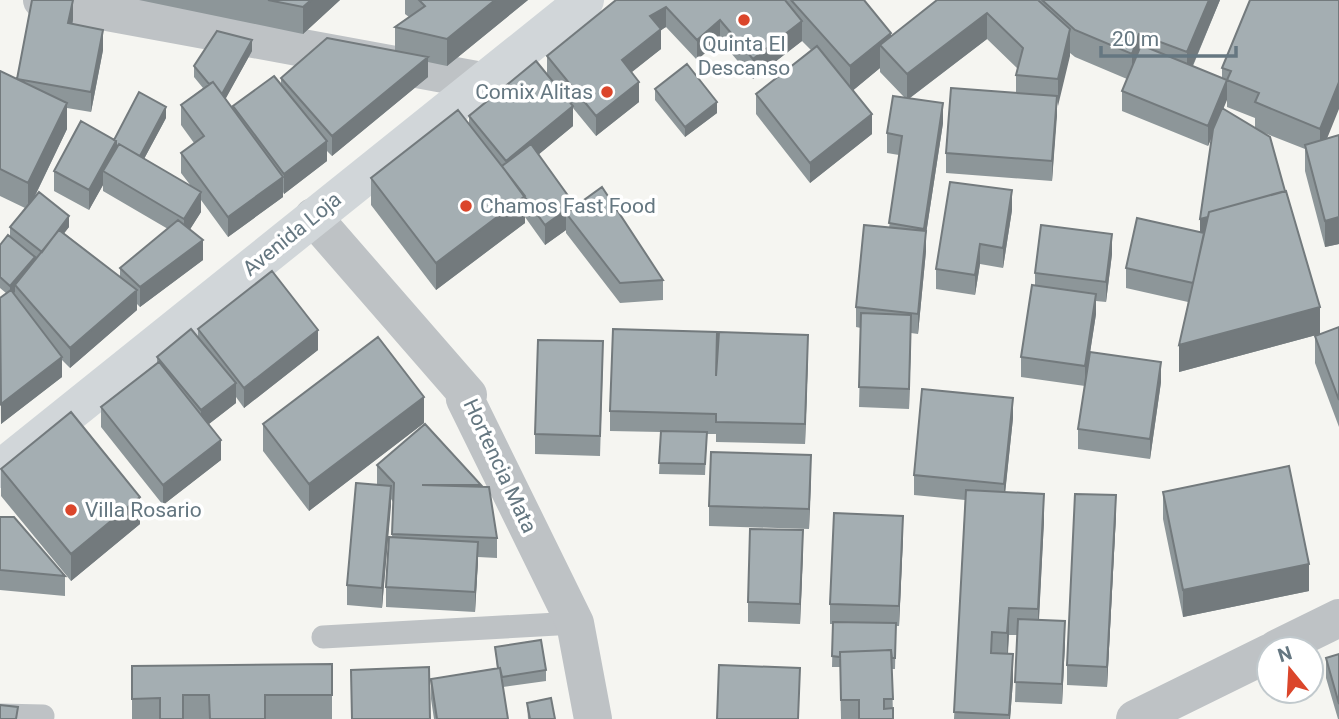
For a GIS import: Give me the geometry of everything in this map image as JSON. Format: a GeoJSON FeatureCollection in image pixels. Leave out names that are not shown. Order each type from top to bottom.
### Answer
{"type":"FeatureCollection","features":[{"type":"Feature","properties":{"kind":"street"},"geometry":{"type":"LineString","coordinates":[[42,0],[482,81]]}},
{"type":"Feature","properties":{"kind":"street","name":"Avenida Loja"},"geometry":{"type":"LineString","coordinates":[[0,469],[585,0]]}},
{"type":"Feature","properties":{"kind":"street","name":"Hortencia Mata"},"geometry":{"type":"LineString","coordinates":[[313,217],[468,395],[465,399],[575,623],[593,719]]}},
{"type":"Feature","properties":{"kind":"street"},"geometry":{"type":"LineString","coordinates":[[1304,635],[1339,618]]}},
{"type":"Feature","properties":{"kind":"street"},"geometry":{"type":"LineString","coordinates":[[1135,719],[1255,660]]}},
{"type":"Feature","properties":{"kind":"lane"},"geometry":{"type":"LineString","coordinates":[[323,637],[575,623]]}},
{"type":"Feature","properties":{"kind":"lane"},"geometry":{"type":"LineString","coordinates":[[0,715],[43,716]]}},
{"type":"Feature","properties":{"kind":"building"},"geometry":{"type":"Polygon","coordinates":[[[32,0],[73,0],[68,23],[103,30],[91,92],[17,79],[32,0]]]}},
{"type":"Feature","properties":{"kind":"building"},"geometry":{"type":"Polygon","coordinates":[[[268,0],[311,0],[303,7],[268,0]]]}},
{"type":"Feature","properties":{"kind":"building"},"geometry":{"type":"Polygon","coordinates":[[[419,0],[495,0],[447,39],[395,27],[425,6],[419,0]]]}},
{"type":"Feature","properties":{"kind":"building"},"geometry":{"type":"Polygon","coordinates":[[[616,0],[785,0],[802,21],[753,59],[720,20],[697,40],[666,7],[650,16],[661,29],[622,60],[639,82],[596,116],[547,56],[616,0]]]}},
{"type":"Feature","properties":{"kind":"building"},"geometry":{"type":"Polygon","coordinates":[[[791,0],[864,0],[891,33],[850,66],[791,0]]]}},
{"type":"Feature","properties":{"kind":"building"},"geometry":{"type":"Polygon","coordinates":[[[937,0],[1038,0],[1070,29],[1058,79],[1016,75],[1023,48],[987,13],[907,74],[880,45],[937,0]]]}},
{"type":"Feature","properties":{"kind":"building"},"geometry":{"type":"Polygon","coordinates":[[[1042,0],[1209,0],[1187,52],[1139,34],[1132,54],[1075,30],[1042,0]]]}},
{"type":"Feature","properties":{"kind":"building"},"geometry":{"type":"Polygon","coordinates":[[[1250,0],[1339,0],[1339,82],[1320,129],[1255,102],[1259,93],[1227,80],[1231,71],[1222,68],[1250,0]]]}},
{"type":"Feature","properties":{"kind":"building"},"geometry":{"type":"Polygon","coordinates":[[[217,31],[252,40],[222,94],[213,82],[209,84],[194,66],[217,31]]]}},
{"type":"Feature","properties":{"kind":"building"},"geometry":{"type":"Polygon","coordinates":[[[327,38],[428,57],[332,136],[281,78],[327,38]]]}},
{"type":"Feature","properties":{"kind":"building"},"geometry":{"type":"Polygon","coordinates":[[[1141,45],[1227,80],[1208,126],[1122,91],[1141,45]]]}},
{"type":"Feature","properties":{"kind":"building"},"geometry":{"type":"Polygon","coordinates":[[[817,46],[872,114],[810,163],[756,94],[817,46]]]}},
{"type":"Feature","properties":{"kind":"building"},"geometry":{"type":"Polygon","coordinates":[[[536,61],[573,106],[506,161],[469,116],[536,61]]]}},
{"type":"Feature","properties":{"kind":"building"},"geometry":{"type":"Polygon","coordinates":[[[687,64],[717,102],[685,127],[655,89],[687,64]]]}},
{"type":"Feature","properties":{"kind":"building"},"geometry":{"type":"Polygon","coordinates":[[[0,71],[67,103],[28,183],[0,169],[0,71]]]}},
{"type":"Feature","properties":{"kind":"building"},"geometry":{"type":"Polygon","coordinates":[[[274,76],[327,141],[284,174],[233,106],[274,76]]]}},
{"type":"Feature","properties":{"kind":"building"},"geometry":{"type":"Polygon","coordinates":[[[213,82],[283,177],[228,217],[181,153],[204,136],[181,105],[213,82]]]}},
{"type":"Feature","properties":{"kind":"building"},"geometry":{"type":"Polygon","coordinates":[[[951,88],[1057,96],[1052,161],[946,153],[951,88]]]}},
{"type":"Feature","properties":{"kind":"building"},"geometry":{"type":"Polygon","coordinates":[[[139,92],[166,107],[140,156],[119,144],[116,148],[114,140],[139,92]]]}},
{"type":"Feature","properties":{"kind":"building"},"geometry":{"type":"Polygon","coordinates":[[[893,96],[943,103],[924,229],[889,223],[902,136],[887,133],[893,96]]]}},
{"type":"Feature","properties":{"kind":"building"},"geometry":{"type":"Polygon","coordinates":[[[1222,108],[1270,137],[1285,191],[1209,212],[1208,217],[1200,219],[1213,129],[1222,108]]]}},
{"type":"Feature","properties":{"kind":"building"},"geometry":{"type":"Polygon","coordinates":[[[458,110],[525,196],[436,263],[371,178],[458,110]]]}},
{"type":"Feature","properties":{"kind":"building"},"geometry":{"type":"Polygon","coordinates":[[[81,121],[116,141],[89,190],[54,171],[81,121]]]}},
{"type":"Feature","properties":{"kind":"building"},"geometry":{"type":"Polygon","coordinates":[[[1339,135],[1339,217],[1325,221],[1305,145],[1339,135]]]}},
{"type":"Feature","properties":{"kind":"building"},"geometry":{"type":"Polygon","coordinates":[[[119,144],[201,192],[184,219],[103,171],[119,144]]]}},
{"type":"Feature","properties":{"kind":"building"},"geometry":{"type":"Polygon","coordinates":[[[531,144],[574,204],[545,225],[502,166],[531,144]]]}},
{"type":"Feature","properties":{"kind":"building"},"geometry":{"type":"Polygon","coordinates":[[[950,182],[1012,190],[1003,248],[980,244],[975,275],[936,269],[950,182]]]}},
{"type":"Feature","properties":{"kind":"building"},"geometry":{"type":"Polygon","coordinates":[[[602,187],[663,280],[620,283],[566,213],[602,187]]]}},
{"type":"Feature","properties":{"kind":"building"},"geometry":{"type":"Polygon","coordinates":[[[1286,191],[1320,307],[1179,345],[1209,212],[1286,191]]]}},
{"type":"Feature","properties":{"kind":"building"},"geometry":{"type":"Polygon","coordinates":[[[39,192],[69,216],[42,252],[10,227],[39,192]]]}},
{"type":"Feature","properties":{"kind":"building"},"geometry":{"type":"Polygon","coordinates":[[[1137,218],[1204,233],[1193,283],[1126,268],[1137,218]]]}},
{"type":"Feature","properties":{"kind":"building"},"geometry":{"type":"Polygon","coordinates":[[[178,220],[203,240],[140,287],[120,268],[178,220]]]}},
{"type":"Feature","properties":{"kind":"building"},"geometry":{"type":"Polygon","coordinates":[[[864,225],[926,231],[918,314],[856,307],[864,225]]]}},
{"type":"Feature","properties":{"kind":"building"},"geometry":{"type":"Polygon","coordinates":[[[1041,225],[1112,234],[1106,282],[1035,273],[1041,225]]]}},
{"type":"Feature","properties":{"kind":"building"},"geometry":{"type":"Polygon","coordinates":[[[59,230],[137,290],[70,348],[15,285],[59,230]]]}},
{"type":"Feature","properties":{"kind":"building"},"geometry":{"type":"Polygon","coordinates":[[[8,235],[35,257],[10,286],[0,277],[0,245],[8,235]]]}},
{"type":"Feature","properties":{"kind":"building"},"geometry":{"type":"Polygon","coordinates":[[[272,271],[318,330],[244,388],[198,329],[272,271]]]}},
{"type":"Feature","properties":{"kind":"building"},"geometry":{"type":"Polygon","coordinates":[[[1032,285],[1096,294],[1085,366],[1021,357],[1032,285]]]}},
{"type":"Feature","properties":{"kind":"building"},"geometry":{"type":"Polygon","coordinates":[[[11,290],[62,357],[1,404],[0,298],[11,290]]]}},
{"type":"Feature","properties":{"kind":"building"},"geometry":{"type":"Polygon","coordinates":[[[861,313],[911,315],[909,389],[859,387],[861,313]]]}},
{"type":"Feature","properties":{"kind":"building"},"geometry":{"type":"Polygon","coordinates":[[[1339,327],[1339,400],[1315,336],[1339,327]]]}},
{"type":"Feature","properties":{"kind":"building"},"geometry":{"type":"Polygon","coordinates":[[[191,329],[236,383],[201,410],[157,357],[191,329]]]}},
{"type":"Feature","properties":{"kind":"building"},"geometry":{"type":"Polygon","coordinates":[[[613,329],[717,332],[716,376],[719,332],[808,335],[805,424],[716,422],[716,414],[610,411],[613,329]]]}},
{"type":"Feature","properties":{"kind":"building"},"geometry":{"type":"Polygon","coordinates":[[[378,337],[424,397],[309,484],[263,424],[378,337]]]}},
{"type":"Feature","properties":{"kind":"building"},"geometry":{"type":"Polygon","coordinates":[[[538,340],[603,341],[600,436],[535,434],[538,340]]]}},
{"type":"Feature","properties":{"kind":"building"},"geometry":{"type":"Polygon","coordinates":[[[1090,352],[1161,362],[1150,439],[1078,429],[1090,352]]]}},
{"type":"Feature","properties":{"kind":"building"},"geometry":{"type":"Polygon","coordinates":[[[159,362],[221,440],[163,485],[101,407],[159,362]]]}},
{"type":"Feature","properties":{"kind":"building"},"geometry":{"type":"Polygon","coordinates":[[[922,389],[1013,398],[1004,484],[914,475],[922,389]]]}},
{"type":"Feature","properties":{"kind":"building","name":"Villa Rosario"},"geometry":{"type":"Polygon","coordinates":[[[71,412],[140,497],[71,554],[1,469],[71,412]]]}},
{"type":"Feature","properties":{"kind":"building"},"geometry":{"type":"Polygon","coordinates":[[[425,424],[481,485],[422,485],[489,487],[497,538],[392,534],[394,483],[377,465],[425,424]]]}},
{"type":"Feature","properties":{"kind":"building"},"geometry":{"type":"Polygon","coordinates":[[[661,431],[707,432],[705,464],[659,463],[661,431]]]}},
{"type":"Feature","properties":{"kind":"building"},"geometry":{"type":"Polygon","coordinates":[[[711,452],[811,455],[809,509],[709,506],[711,452]]]}},
{"type":"Feature","properties":{"kind":"building"},"geometry":{"type":"Polygon","coordinates":[[[1289,466],[1309,564],[1183,590],[1163,492],[1289,466]]]}},
{"type":"Feature","properties":{"kind":"building"},"geometry":{"type":"Polygon","coordinates":[[[356,483],[391,486],[382,588],[347,585],[356,483]]]}},
{"type":"Feature","properties":{"kind":"building"},"geometry":{"type":"Polygon","coordinates":[[[966,490],[1044,494],[1038,609],[1009,608],[1007,633],[992,632],[991,653],[1013,654],[1009,715],[954,712],[966,490]]]}},
{"type":"Feature","properties":{"kind":"building"},"geometry":{"type":"Polygon","coordinates":[[[1075,494],[1116,495],[1107,667],[1067,665],[1075,494]]]}},
{"type":"Feature","properties":{"kind":"building"},"geometry":{"type":"Polygon","coordinates":[[[834,513],[903,516],[899,606],[830,604],[834,513]]]}},
{"type":"Feature","properties":{"kind":"building"},"geometry":{"type":"Polygon","coordinates":[[[0,517],[14,517],[65,576],[0,570],[0,517]]]}},
{"type":"Feature","properties":{"kind":"building"},"geometry":{"type":"Polygon","coordinates":[[[750,529],[803,530],[800,604],[748,602],[750,529]]]}},
{"type":"Feature","properties":{"kind":"building"},"geometry":{"type":"Polygon","coordinates":[[[389,537],[478,542],[475,592],[386,587],[389,537]]]}},
{"type":"Feature","properties":{"kind":"building"},"geometry":{"type":"Polygon","coordinates":[[[1018,619],[1065,621],[1062,684],[1015,682],[1018,619]]]}},
{"type":"Feature","properties":{"kind":"building"},"geometry":{"type":"Polygon","coordinates":[[[833,622],[896,623],[895,658],[892,658],[891,650],[840,652],[840,657],[832,656],[833,622]]]}},
{"type":"Feature","properties":{"kind":"building"},"geometry":{"type":"Polygon","coordinates":[[[541,640],[546,670],[502,677],[495,647],[541,640]]]}},
{"type":"Feature","properties":{"kind":"building"},"geometry":{"type":"Polygon","coordinates":[[[891,650],[893,699],[884,699],[884,709],[893,708],[893,719],[859,719],[859,700],[841,700],[840,652],[891,650]]]}},
{"type":"Feature","properties":{"kind":"building"},"geometry":{"type":"Polygon","coordinates":[[[1339,654],[1339,704],[1326,658],[1339,654]]]}},
{"type":"Feature","properties":{"kind":"building"},"geometry":{"type":"Polygon","coordinates":[[[332,664],[332,695],[265,695],[265,719],[210,719],[209,695],[183,695],[183,719],[160,719],[160,698],[132,699],[132,666],[332,664]]]}},
{"type":"Feature","properties":{"kind":"building"},"geometry":{"type":"Polygon","coordinates":[[[719,665],[800,668],[798,719],[717,719],[719,665]]]}},
{"type":"Feature","properties":{"kind":"building"},"geometry":{"type":"Polygon","coordinates":[[[429,667],[430,719],[352,719],[351,670],[429,667]]]}},
{"type":"Feature","properties":{"kind":"building"},"geometry":{"type":"Polygon","coordinates":[[[500,668],[508,719],[437,719],[431,679],[500,668]]]}},
{"type":"Feature","properties":{"kind":"building"},"geometry":{"type":"Polygon","coordinates":[[[551,698],[555,719],[530,719],[527,703],[551,698]]]}},
{"type":"Feature","properties":{"kind":"building"},"geometry":{"type":"Polygon","coordinates":[[[0,705],[18,707],[16,719],[0,719],[0,705]]]}},
{"type":"Feature","properties":{"kind":"place","name":"Quinta El Descanso"},"geometry":{"type":"Point","coordinates":[744,20]}},
{"type":"Feature","properties":{"kind":"place","name":"Comix Alitas"},"geometry":{"type":"Point","coordinates":[607,92]}},
{"type":"Feature","properties":{"kind":"place","name":"Chamos Fast Food"},"geometry":{"type":"Point","coordinates":[466,206]}},
{"type":"Feature","properties":{"kind":"place","name":"Villa Rosario"},"geometry":{"type":"Point","coordinates":[71,510]}}]}
